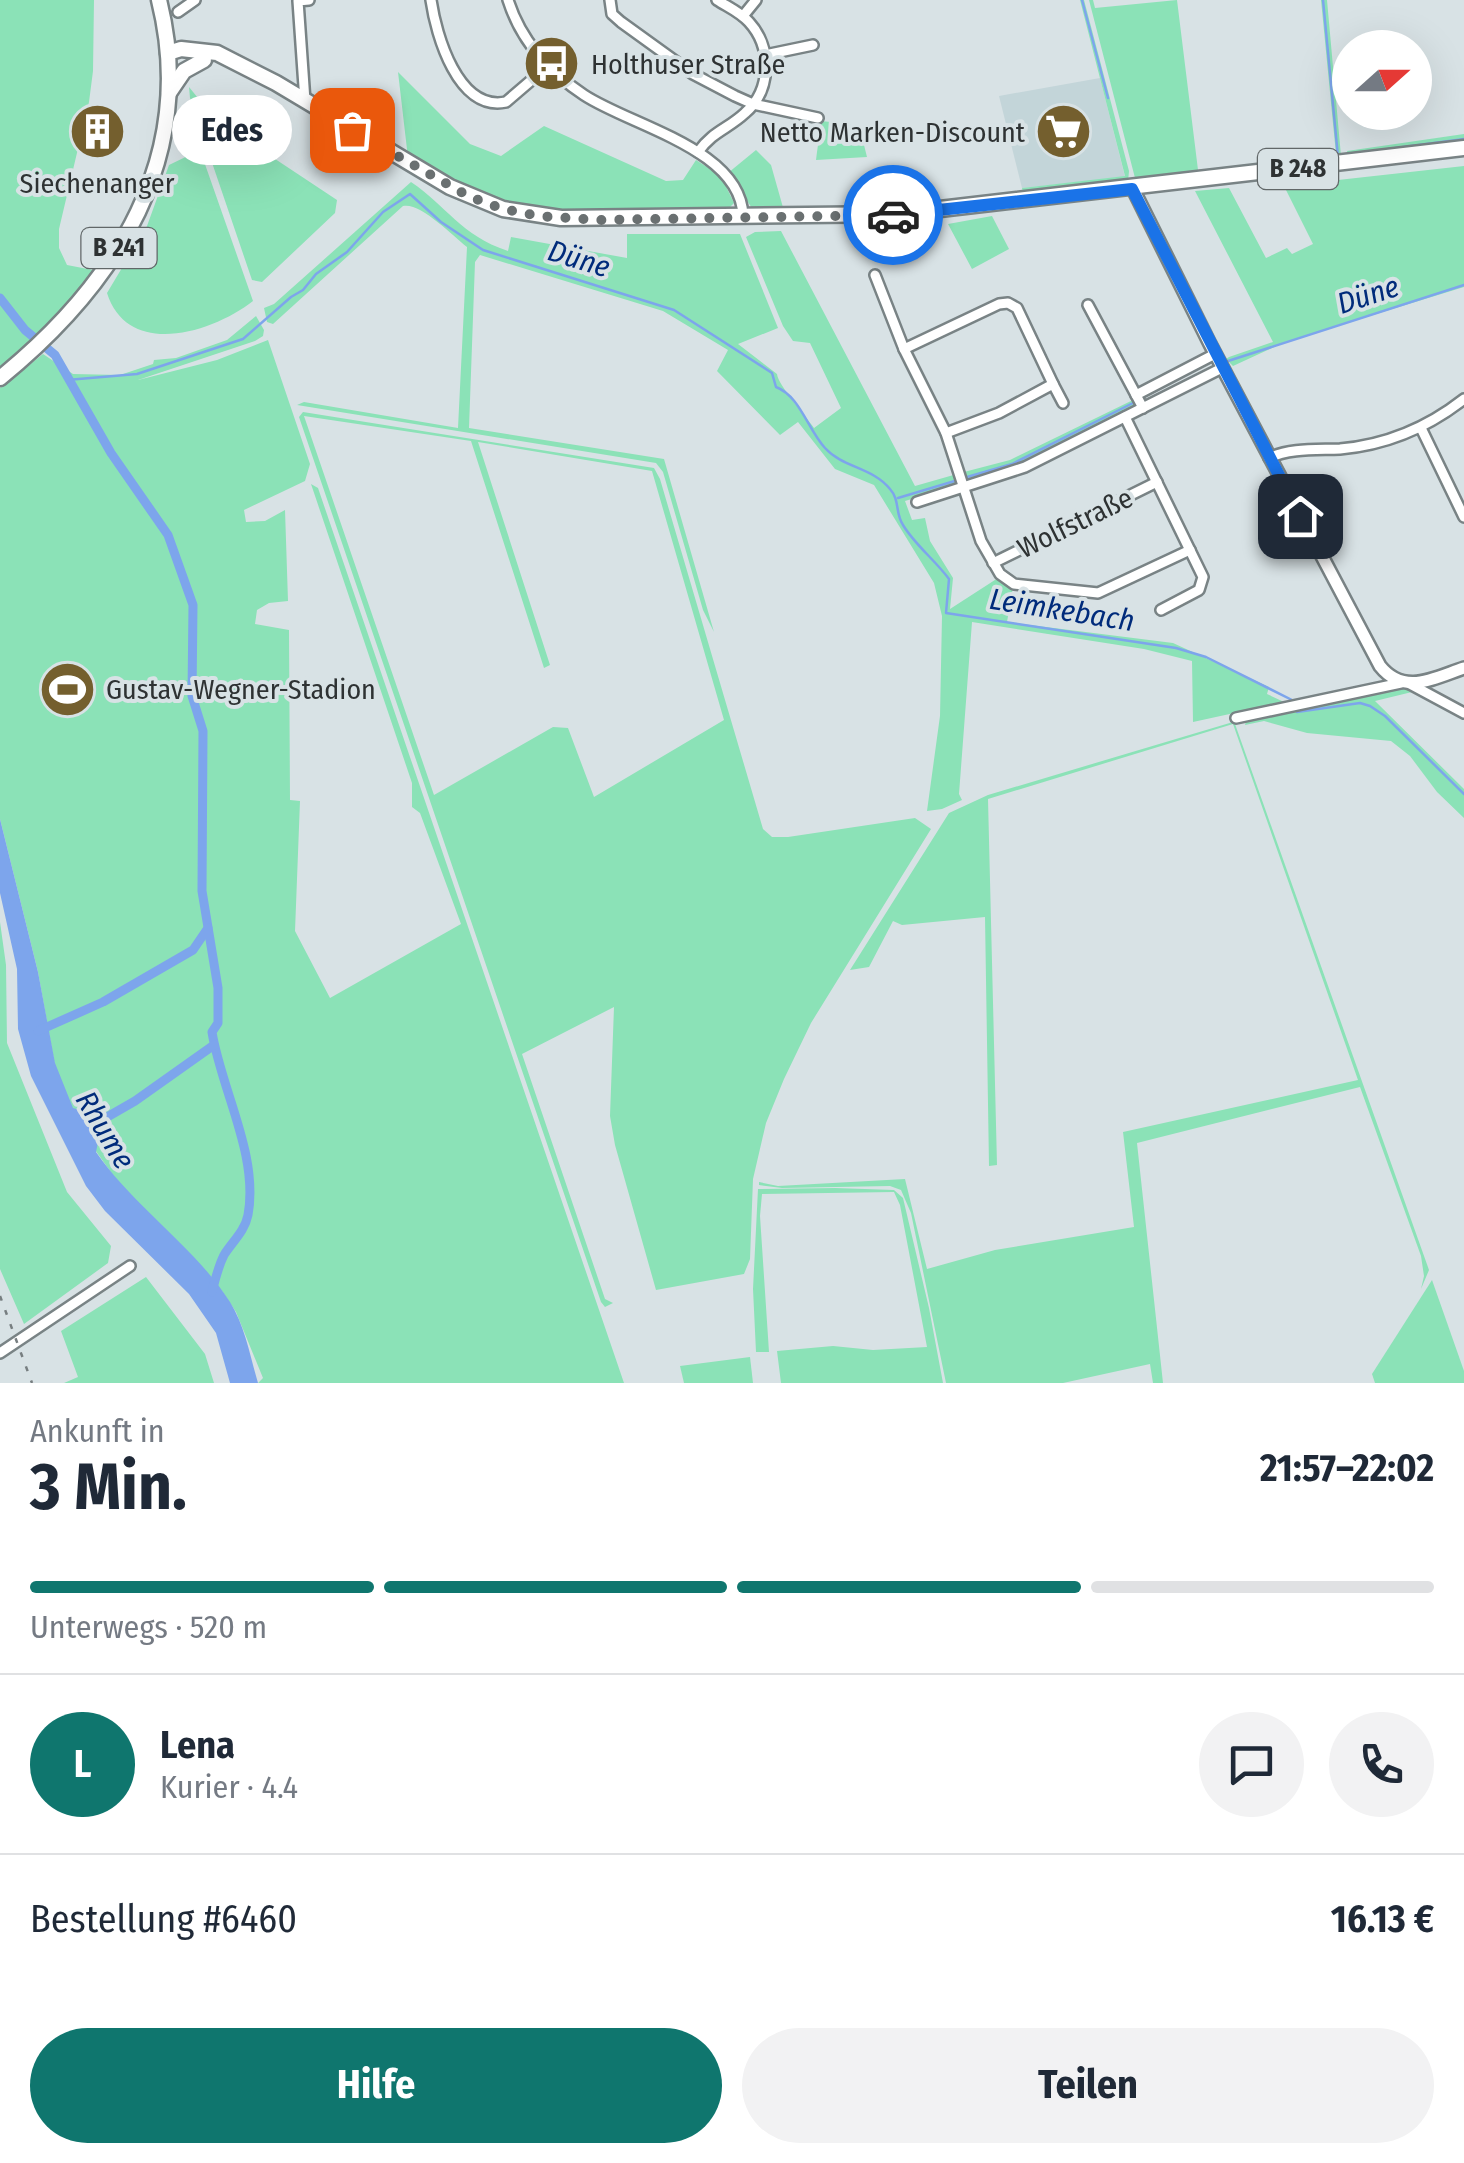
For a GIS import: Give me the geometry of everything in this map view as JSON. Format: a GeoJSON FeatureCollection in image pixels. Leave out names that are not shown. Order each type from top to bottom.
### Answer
{"type":"FeatureCollection","features":[{"type":"Feature","properties":{"kind":"main road","name":"B 241"},"geometry":{"type":"LineString","coordinates":[[1,377],[74,309],[110,263],[141,207],[167,128],[168,53],[159,0]]}},
{"type":"Feature","properties":{"kind":"main road","name":"B 248"},"geometry":{"type":"LineString","coordinates":[[168,53],[181,49],[208,51],[229,59],[450,187],[503,209],[561,218],[898,214],[1464,148]]}},
{"type":"Feature","properties":{"kind":"main road"},"geometry":{"type":"LineString","coordinates":[[168,53],[180,58],[229,59]]}},
{"type":"Feature","properties":{"kind":"main road"},"geometry":{"type":"LineString","coordinates":[[169,94],[184,71],[204,60]]}},
{"type":"Feature","properties":{"kind":"street"},"geometry":{"type":"LineString","coordinates":[[178,12],[196,0]]}},
{"type":"Feature","properties":{"kind":"street"},"geometry":{"type":"LineString","coordinates":[[305,101],[298,2],[310,0]]}},
{"type":"Feature","properties":{"kind":"street"},"geometry":{"type":"LineString","coordinates":[[431,0],[446,58],[483,100],[506,102],[548,66]]}},
{"type":"Feature","properties":{"kind":"street"},"geometry":{"type":"LineString","coordinates":[[508,0],[528,43],[548,66],[587,97],[698,152],[728,178],[740,198],[742,216]]}},
{"type":"Feature","properties":{"kind":"street"},"geometry":{"type":"LineString","coordinates":[[698,152],[710,135],[745,113],[764,78],[766,55],[758,34],[743,16],[717,0]]}},
{"type":"Feature","properties":{"kind":"street"},"geometry":{"type":"LineString","coordinates":[[743,16],[756,0]]}},
{"type":"Feature","properties":{"kind":"street"},"geometry":{"type":"LineString","coordinates":[[607,3],[621,22],[694,74],[753,104],[818,118]]}},
{"type":"Feature","properties":{"kind":"street"},"geometry":{"type":"LineString","coordinates":[[766,55],[813,46]]}},
{"type":"Feature","properties":{"kind":"street"},"geometry":{"type":"LineString","coordinates":[[1132,189],[1380,666],[1464,712]]}},
{"type":"Feature","properties":{"kind":"street"},"geometry":{"type":"LineString","coordinates":[[875,274],[904,349],[946,434],[978,536],[1004,579],[1014,584],[1094,594],[1190,550]]}},
{"type":"Feature","properties":{"kind":"street"},"geometry":{"type":"LineString","coordinates":[[904,349],[1008,303],[1017,308],[1063,403]]}},
{"type":"Feature","properties":{"kind":"street"},"geometry":{"type":"LineString","coordinates":[[1088,305],[1142,408]]}},
{"type":"Feature","properties":{"kind":"street"},"geometry":{"type":"LineString","coordinates":[[1136,395],[1215,354]]}},
{"type":"Feature","properties":{"kind":"street"},"geometry":{"type":"LineString","coordinates":[[918,502],[1025,467],[1222,368]]}},
{"type":"Feature","properties":{"kind":"street"},"geometry":{"type":"LineString","coordinates":[[946,434],[1053,384]]}},
{"type":"Feature","properties":{"kind":"street"},"geometry":{"type":"LineString","coordinates":[[1269,458],[1281,453],[1368,445],[1420,428],[1464,399]]}},
{"type":"Feature","properties":{"kind":"street"},"geometry":{"type":"LineString","coordinates":[[1125,417],[1203,577],[1202,586],[1161,610]]}},
{"type":"Feature","properties":{"kind":"street"},"geometry":{"type":"LineString","coordinates":[[1420,428],[1464,517]]}},
{"type":"Feature","properties":{"kind":"street","name":"Wolfstraße"},"geometry":{"type":"LineString","coordinates":[[992,563],[1157,482]]}},
{"type":"Feature","properties":{"kind":"street"},"geometry":{"type":"LineString","coordinates":[[1236,718],[1464,668]]}},
{"type":"Feature","properties":{"kind":"street"},"geometry":{"type":"LineString","coordinates":[[0,1352],[130,1266]]}},
{"type":"Feature","properties":{"kind":"shaded area"},"geometry":{"type":"Polygon","coordinates":[[[1100,78],[1125,177],[1022,188],[999,96],[1100,78]]]}},
{"type":"Feature","properties":{"kind":"green space"},"geometry":{"type":"Polygon","coordinates":[[[0,0],[94,0],[89,102],[59,229],[59,248],[67,265],[98,271],[46,330],[0,367],[0,0]]]}},
{"type":"Feature","properties":{"kind":"green space"},"geometry":{"type":"Polygon","coordinates":[[[1080,0],[1084,0],[1129,171],[1128,182],[1024,197],[1022,188],[1125,176],[1080,0]]]}},
{"type":"Feature","properties":{"kind":"green space"},"geometry":{"type":"Polygon","coordinates":[[[1089,0],[1093,0],[1095,8],[1177,0],[1198,170],[1336,154],[1334,130],[1339,130],[1341,156],[1144,180],[1140,176],[1139,182],[1089,0]]]}},
{"type":"Feature","properties":{"kind":"green space"},"geometry":{"type":"Polygon","coordinates":[[[1321,0],[1327,0],[1332,56],[1332,113],[1321,0]]]}},
{"type":"Feature","properties":{"kind":"green space"},"geometry":{"type":"Polygon","coordinates":[[[398,72],[470,144],[501,156],[544,126],[666,181],[683,180],[696,160],[721,176],[734,203],[725,212],[570,216],[492,200],[408,158],[398,72]]]}},
{"type":"Feature","properties":{"kind":"green space"},"geometry":{"type":"Polygon","coordinates":[[[189,87],[215,119],[337,200],[335,213],[262,282],[252,280],[189,87]]]}},
{"type":"Feature","properties":{"kind":"green space"},"geometry":{"type":"Polygon","coordinates":[[[821,121],[859,125],[867,157],[816,160],[821,121]]]}},
{"type":"Feature","properties":{"kind":"green space"},"geometry":{"type":"Polygon","coordinates":[[[1464,134],[1464,144],[1348,159],[1347,151],[1464,134]]]}},
{"type":"Feature","properties":{"kind":"green space"},"geometry":{"type":"Polygon","coordinates":[[[200,150],[253,301],[216,323],[194,330],[172,334],[133,327],[118,314],[107,293],[147,226],[169,165],[200,150]]]}},
{"type":"Feature","properties":{"kind":"green space"},"geometry":{"type":"Polygon","coordinates":[[[756,150],[771,165],[784,211],[754,211],[728,173],[756,150]]]}},
{"type":"Feature","properties":{"kind":"green space"},"geometry":{"type":"Polygon","coordinates":[[[1464,166],[1464,287],[1285,342],[1233,366],[1226,359],[1273,342],[1195,191],[1229,188],[1266,258],[1287,248],[1292,254],[1313,244],[1284,186],[1464,166]]]}},
{"type":"Feature","properties":{"kind":"green space"},"geometry":{"type":"Polygon","coordinates":[[[411,182],[478,237],[508,251],[511,237],[627,258],[627,234],[740,234],[778,328],[738,344],[777,374],[814,428],[841,408],[810,343],[793,341],[783,326],[746,237],[755,232],[781,231],[915,486],[957,474],[958,485],[905,501],[912,520],[925,518],[930,541],[953,578],[950,609],[998,578],[1013,587],[1007,622],[1173,643],[1269,687],[1267,694],[1284,702],[1193,722],[1192,661],[1144,649],[972,622],[959,794],[962,800],[927,811],[940,716],[942,616],[934,583],[874,485],[835,469],[798,422],[780,435],[717,371],[728,350],[663,311],[480,255],[475,262],[469,428],[664,459],[714,632],[703,610],[663,472],[656,463],[297,405],[304,402],[458,428],[467,247],[427,214],[403,206],[273,324],[267,322],[264,308],[274,304],[411,182]]]}},
{"type":"Feature","properties":{"kind":"green space"},"geometry":{"type":"Polygon","coordinates":[[[992,216],[1009,249],[972,269],[948,224],[992,216]]]}},
{"type":"Feature","properties":{"kind":"green space"},"geometry":{"type":"Polygon","coordinates":[[[256,316],[264,330],[263,336],[255,341],[138,380],[217,360],[268,340],[310,464],[305,481],[244,510],[246,522],[265,521],[285,510],[288,601],[269,603],[257,610],[255,624],[289,630],[290,800],[300,801],[295,931],[330,998],[461,924],[420,813],[412,807],[412,783],[311,484],[318,488],[624,1383],[258,1383],[263,1378],[236,1312],[222,1291],[137,1209],[88,1140],[59,1088],[38,972],[0,819],[0,388],[43,354],[73,374],[120,375],[153,364],[154,360],[176,358],[227,340],[256,316]]]}},
{"type":"Feature","properties":{"kind":"green space"},"geometry":{"type":"Polygon","coordinates":[[[1133,400],[1136,408],[1017,467],[972,482],[964,472],[1010,460],[1133,400]]]}},
{"type":"Feature","properties":{"kind":"green space"},"geometry":{"type":"Polygon","coordinates":[[[303,412],[654,468],[763,829],[772,837],[788,837],[915,818],[931,829],[811,1023],[784,1079],[766,1123],[753,1179],[750,1259],[744,1274],[656,1290],[610,1116],[614,1007],[522,1054],[605,1299],[613,1303],[605,1307],[601,1302],[299,417],[303,412]],[[304,416],[434,795],[553,727],[568,728],[594,797],[724,720],[652,471],[478,442],[550,665],[544,668],[471,441],[304,416]]]}},
{"type":"Feature","properties":{"kind":"green space"},"geometry":{"type":"Polygon","coordinates":[[[1405,688],[1412,692],[1375,701],[1464,789],[1464,818],[1437,792],[1410,756],[1391,741],[1307,733],[1264,721],[1245,725],[1247,718],[1405,688]]]}},
{"type":"Feature","properties":{"kind":"green space"},"geometry":{"type":"Polygon","coordinates":[[[1233,722],[1429,1270],[1421,1289],[1421,1256],[1360,1087],[1137,1143],[1163,1383],[1153,1383],[1150,1364],[1063,1383],[946,1383],[911,1213],[901,1190],[890,1186],[782,1188],[759,1182],[778,1186],[905,1179],[927,1269],[995,1250],[1134,1227],[1123,1132],[1358,1080],[1233,724],[988,799],[997,1165],[989,1166],[985,917],[902,925],[893,921],[869,967],[850,970],[949,813],[988,795],[1233,722]]]}},
{"type":"Feature","properties":{"kind":"green space"},"geometry":{"type":"Polygon","coordinates":[[[0,922],[6,965],[7,1043],[67,1192],[111,1246],[108,1263],[24,1324],[0,1269],[0,922]]]}},
{"type":"Feature","properties":{"kind":"green space"},"geometry":{"type":"Polygon","coordinates":[[[758,1189],[894,1190],[903,1198],[943,1383],[781,1383],[777,1351],[833,1346],[873,1350],[927,1347],[900,1205],[894,1192],[762,1194],[769,1352],[756,1352],[753,1289],[758,1189]]]}},
{"type":"Feature","properties":{"kind":"green space"},"geometry":{"type":"Polygon","coordinates":[[[146,1277],[205,1354],[214,1383],[64,1383],[78,1377],[61,1331],[146,1277]]]}},
{"type":"Feature","properties":{"kind":"green space"},"geometry":{"type":"Polygon","coordinates":[[[1432,1280],[1464,1371],[1464,1383],[1375,1383],[1372,1374],[1432,1280]]]}},
{"type":"Feature","properties":{"kind":"green space"},"geometry":{"type":"Polygon","coordinates":[[[750,1357],[753,1383],[684,1383],[680,1366],[750,1357]]]}},
{"type":"Feature","properties":{"kind":"water"},"geometry":{"type":"Polygon","coordinates":[[[0,819],[38,972],[55,1063],[73,1108],[87,1112],[100,1133],[96,1152],[111,1172],[199,1263],[230,1302],[258,1383],[230,1383],[216,1333],[189,1294],[105,1211],[86,1186],[31,1076],[18,1029],[17,969],[0,893],[0,819]]]}},
{"type":"Feature","properties":{"kind":"waterway"},"geometry":{"type":"LineString","coordinates":[[1082,0],[1108,98]]}},
{"type":"Feature","properties":{"kind":"waterway"},"geometry":{"type":"LineString","coordinates":[[1323,0],[1338,157]]}},
{"type":"Feature","properties":{"kind":"waterway"},"geometry":{"type":"LineString","coordinates":[[1351,154],[1464,139]]}},
{"type":"Feature","properties":{"kind":"waterway"},"geometry":{"type":"LineString","coordinates":[[1148,178],[1171,175]]}},
{"type":"Feature","properties":{"kind":"waterway","name":"Düne"},"geometry":{"type":"LineString","coordinates":[[67,380],[137,374],[243,339],[303,290],[316,274],[347,252],[383,212],[410,194],[441,222],[483,250],[674,310],[772,373],[776,387],[798,406],[832,455],[875,476],[893,493],[903,525],[949,579],[946,613],[1176,648],[1206,657],[1294,701],[1297,712],[1360,703],[1370,706],[1464,794]]}},
{"type":"Feature","properties":{"kind":"waterway","name":"Düne"},"geometry":{"type":"LineString","coordinates":[[1228,361],[1464,285]]}},
{"type":"Feature","properties":{"kind":"waterway"},"geometry":{"type":"LineString","coordinates":[[0,298],[25,330],[55,355],[111,453],[168,535],[193,605],[192,696],[203,731],[202,891],[218,988],[218,1023],[212,1032],[244,1146],[250,1192],[246,1221],[224,1255],[212,1292]]}},
{"type":"Feature","properties":{"kind":"waterway","name":"Düne"},"geometry":{"type":"LineString","coordinates":[[967,477],[1012,464],[1133,403]]}},
{"type":"Feature","properties":{"kind":"waterway","name":"Düne"},"geometry":{"type":"LineString","coordinates":[[898,498],[958,480]]}},
{"type":"Feature","properties":{"kind":"waterway"},"geometry":{"type":"LineString","coordinates":[[38,1031],[103,1002],[193,950],[208,928]]}},
{"type":"Feature","properties":{"kind":"waterway","name":"Rhume"},"geometry":{"type":"LineString","coordinates":[[95,1124],[214,1045]]}},
{"type":"Feature","properties":{"kind":"railway"},"geometry":{"type":"LineString","coordinates":[[0,1296],[32,1383]]}},
{"type":"Feature","properties":{"kind":"way so far"},"geometry":{"type":"LineString","coordinates":[[352,130],[470,197],[538,216],[598,220],[893,215]]}},
{"type":"Feature","properties":{"kind":"place","name":"Holthuser Straße"},"geometry":{"type":"Point","coordinates":[552,64]}},
{"type":"Feature","properties":{"kind":"place","name":"Edes"},"geometry":{"type":"Point","coordinates":[352,130]}},
{"type":"Feature","properties":{"kind":"place","name":"Siechenanger"},"geometry":{"type":"Point","coordinates":[97,132]}},
{"type":"Feature","properties":{"kind":"place","name":"Netto Marken-Discount"},"geometry":{"type":"Point","coordinates":[1064,132]}},
{"type":"Feature","properties":{"kind":"place","name":"Gustav-Wegner-Stadion"},"geometry":{"type":"Point","coordinates":[67,689]}},
{"type":"Feature","properties":{"kind":"route"},"geometry":{"type":"LineString","coordinates":[[893,215],[1132,189],[1300,516]]}},
{"type":"Feature","properties":{"kind":"water label","name":"Leimkebach"},"geometry":{"type":"Point","coordinates":[1062,610]}}]}
